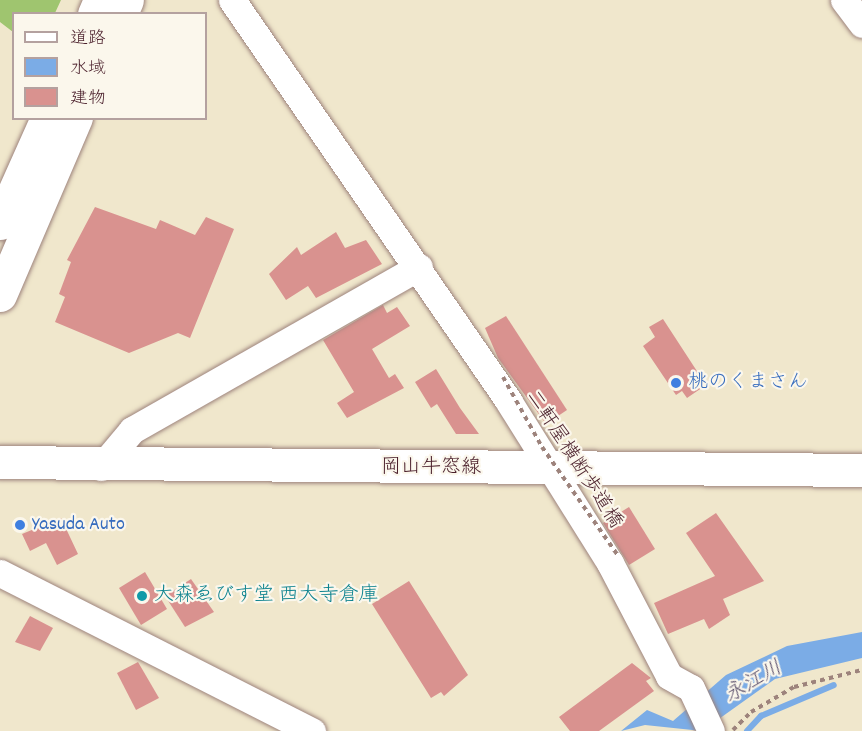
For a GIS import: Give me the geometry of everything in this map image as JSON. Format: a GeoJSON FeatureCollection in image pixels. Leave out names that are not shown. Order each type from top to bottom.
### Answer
{"type":"FeatureCollection","features":[{"type":"Feature","properties":{"kind":"main road"},"geometry":{"type":"LineString","coordinates":[[0,223],[46,120]]}},
{"type":"Feature","properties":{"kind":"main road"},"geometry":{"type":"LineString","coordinates":[[0,295],[75,120]]}},
{"type":"Feature","properties":{"kind":"main road","name":"岡山牛窓線"},"geometry":{"type":"LineString","coordinates":[[0,462],[101,467],[549,467],[862,471]]}},
{"type":"Feature","properties":{"kind":"street"},"geometry":{"type":"LineString","coordinates":[[232,0],[419,267],[610,563],[669,676],[691,688],[711,731]]}},
{"type":"Feature","properties":{"kind":"street"},"geometry":{"type":"LineString","coordinates":[[844,0],[862,24]]}},
{"type":"Feature","properties":{"kind":"street"},"geometry":{"type":"LineString","coordinates":[[101,467],[132,430],[419,267]]}},
{"type":"Feature","properties":{"kind":"street"},"geometry":{"type":"LineString","coordinates":[[0,573],[312,731]]}},
{"type":"Feature","properties":{"kind":"path","name":"二軒屋横断歩道橋"},"geometry":{"type":"LineString","coordinates":[[503,377],[542,447],[619,557]]}},
{"type":"Feature","properties":{"kind":"path"},"geometry":{"type":"LineString","coordinates":[[732,731],[751,712],[794,687],[862,670]]}},
{"type":"Feature","properties":{"kind":"green space"},"geometry":{"type":"Polygon","coordinates":[[[0,0],[61,0],[55,12],[12,12],[12,31],[0,22],[0,0]]]}},
{"type":"Feature","properties":{"kind":"water","name":"永江川"},"geometry":{"type":"Polygon","coordinates":[[[862,632],[862,658],[775,679],[702,731],[645,725],[621,731],[647,710],[673,721],[726,675],[787,646],[862,632]]]}},
{"type":"Feature","properties":{"kind":"building"},"geometry":{"type":"Polygon","coordinates":[[[95,207],[156,229],[160,220],[195,235],[206,217],[234,229],[190,338],[178,333],[129,353],[55,322],[65,297],[59,294],[71,262],[67,260],[95,207]]]}},
{"type":"Feature","properties":{"kind":"building"},"geometry":{"type":"Polygon","coordinates":[[[336,232],[345,248],[366,240],[382,264],[316,298],[308,286],[286,300],[269,274],[297,247],[301,255],[336,232]]]}},
{"type":"Feature","properties":{"kind":"building"},"geometry":{"type":"Polygon","coordinates":[[[383,305],[387,313],[397,307],[410,326],[372,349],[389,378],[395,374],[404,388],[347,418],[337,403],[354,392],[323,340],[383,305]]]}},
{"type":"Feature","properties":{"kind":"building"},"geometry":{"type":"Polygon","coordinates":[[[506,316],[567,410],[546,424],[498,358],[485,328],[506,316]]]}},
{"type":"Feature","properties":{"kind":"building"},"geometry":{"type":"Polygon","coordinates":[[[663,319],[706,385],[687,398],[682,391],[676,395],[643,346],[655,337],[649,327],[663,319]]]}},
{"type":"Feature","properties":{"kind":"building"},"geometry":{"type":"Polygon","coordinates":[[[436,369],[479,434],[456,434],[437,404],[431,408],[415,382],[436,369]]]}},
{"type":"Feature","properties":{"kind":"building"},"geometry":{"type":"Polygon","coordinates":[[[629,507],[655,549],[629,565],[603,523],[629,507]]]}},
{"type":"Feature","properties":{"kind":"building"},"geometry":{"type":"Polygon","coordinates":[[[716,513],[764,581],[723,599],[730,615],[709,629],[704,619],[668,634],[654,603],[715,576],[686,533],[716,513]]]}},
{"type":"Feature","properties":{"kind":"building"},"geometry":{"type":"Polygon","coordinates":[[[61,518],[78,554],[57,565],[46,543],[30,551],[22,534],[61,518]]]}},
{"type":"Feature","properties":{"kind":"building","name":"大森ゑびす堂 西大寺倉庫"},"geometry":{"type":"Polygon","coordinates":[[[145,572],[167,609],[141,625],[119,588],[145,572]]]}},
{"type":"Feature","properties":{"kind":"building"},"geometry":{"type":"Polygon","coordinates":[[[191,579],[214,612],[185,627],[165,596],[191,579]]]}},
{"type":"Feature","properties":{"kind":"building"},"geometry":{"type":"Polygon","coordinates":[[[409,581],[468,675],[444,696],[441,692],[431,698],[372,604],[409,581]]]}},
{"type":"Feature","properties":{"kind":"building"},"geometry":{"type":"Polygon","coordinates":[[[30,616],[53,628],[40,651],[15,642],[30,616]]]}},
{"type":"Feature","properties":{"kind":"building"},"geometry":{"type":"Polygon","coordinates":[[[138,662],[159,698],[136,710],[117,673],[138,662]]]}},
{"type":"Feature","properties":{"kind":"building"},"geometry":{"type":"Polygon","coordinates":[[[632,663],[651,678],[646,681],[654,691],[599,731],[570,731],[559,717],[632,663]]]}},
{"type":"Feature","properties":{"kind":"waterway"},"geometry":{"type":"LineString","coordinates":[[747,731],[761,716],[834,685]]}},
{"type":"Feature","properties":{"kind":"place","name":"桃のくまさん"},"geometry":{"type":"Point","coordinates":[676,383]}},
{"type":"Feature","properties":{"kind":"place","name":"Yasuda Auto"},"geometry":{"type":"Point","coordinates":[20,525]}},
{"type":"Feature","properties":{"kind":"place","name":"大森ゑびす堂 西大寺倉庫"},"geometry":{"type":"Point","coordinates":[142,596]}}]}
